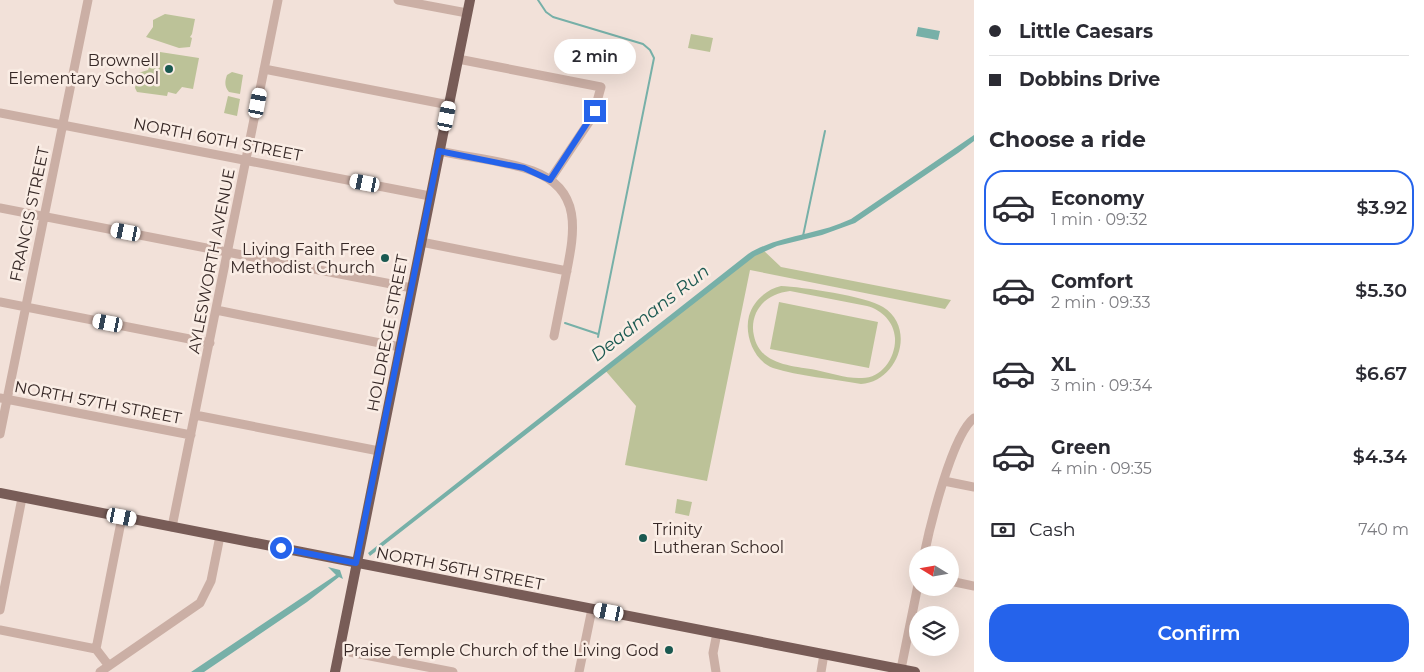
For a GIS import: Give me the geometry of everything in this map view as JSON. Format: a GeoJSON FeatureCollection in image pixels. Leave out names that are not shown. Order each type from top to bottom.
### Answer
{"type":"FeatureCollection","features":[{"type":"Feature","properties":{"kind":"main road","name":"HOLDREGE STREET"},"geometry":{"type":"LineString","coordinates":[[335,672],[470,0]]}},
{"type":"Feature","properties":{"kind":"main road","name":"NORTH 56TH STREET"},"geometry":{"type":"LineString","coordinates":[[0,493],[915,672]]}},
{"type":"Feature","properties":{"kind":"street","name":"FRANCIS STREET"},"geometry":{"type":"LineString","coordinates":[[0,434],[4,398],[26,307],[88,0]]}},
{"type":"Feature","properties":{"kind":"street","name":"AYLESWORTH AVENUE"},"geometry":{"type":"LineString","coordinates":[[172,527],[278,0]]}},
{"type":"Feature","properties":{"kind":"street"},"geometry":{"type":"LineString","coordinates":[[398,0],[468,13]]}},
{"type":"Feature","properties":{"kind":"street"},"geometry":{"type":"LineString","coordinates":[[458,59],[600,86],[593,116],[550,180]]}},
{"type":"Feature","properties":{"kind":"street"},"geometry":{"type":"LineString","coordinates":[[264,69],[449,105]]}},
{"type":"Feature","properties":{"kind":"street","name":"NORTH 60TH STREET"},"geometry":{"type":"LineString","coordinates":[[0,113],[430,196]]}},
{"type":"Feature","properties":{"kind":"street"},"geometry":{"type":"LineString","coordinates":[[439,151],[524,168],[550,180],[566,199],[574,219],[574,238],[554,336]]}},
{"type":"Feature","properties":{"kind":"street"},"geometry":{"type":"LineString","coordinates":[[0,208],[412,288]]}},
{"type":"Feature","properties":{"kind":"street"},"geometry":{"type":"LineString","coordinates":[[421,242],[567,271]]}},
{"type":"Feature","properties":{"kind":"street"},"geometry":{"type":"LineString","coordinates":[[0,302],[210,343]]}},
{"type":"Feature","properties":{"kind":"street"},"geometry":{"type":"LineString","coordinates":[[216,310],[400,346]]}},
{"type":"Feature","properties":{"kind":"street","name":"NORTH 57TH STREET"},"geometry":{"type":"LineString","coordinates":[[4,398],[191,435]]}},
{"type":"Feature","properties":{"kind":"street","name":"NORTH 57TH STREET"},"geometry":{"type":"LineString","coordinates":[[195,415],[378,451]]}},
{"type":"Feature","properties":{"kind":"street"},"geometry":{"type":"LineString","coordinates":[[926,546],[944,481],[964,428],[974,418]]}},
{"type":"Feature","properties":{"kind":"street"},"geometry":{"type":"LineString","coordinates":[[944,481],[974,487]]}},
{"type":"Feature","properties":{"kind":"street"},"geometry":{"type":"LineString","coordinates":[[0,610],[22,498]]}},
{"type":"Feature","properties":{"kind":"street"},"geometry":{"type":"LineString","coordinates":[[96,648],[122,517]]}},
{"type":"Feature","properties":{"kind":"street"},"geometry":{"type":"LineString","coordinates":[[100,672],[200,603],[211,581],[220,536]]}},
{"type":"Feature","properties":{"kind":"street"},"geometry":{"type":"LineString","coordinates":[[959,583],[974,586]]}},
{"type":"Feature","properties":{"kind":"street"},"geometry":{"type":"LineString","coordinates":[[900,669],[916,596]]}},
{"type":"Feature","properties":{"kind":"street"},"geometry":{"type":"LineString","coordinates":[[579,672],[592,609]]}},
{"type":"Feature","properties":{"kind":"street"},"geometry":{"type":"LineString","coordinates":[[0,630],[96,648],[109,666]]}},
{"type":"Feature","properties":{"kind":"street"},"geometry":{"type":"LineString","coordinates":[[716,672],[713,653],[717,633]]}},
{"type":"Feature","properties":{"kind":"street"},"geometry":{"type":"LineString","coordinates":[[339,650],[453,672]]}},
{"type":"Feature","properties":{"kind":"street"},"geometry":{"type":"LineString","coordinates":[[821,672],[824,654]]}},
{"type":"Feature","properties":{"kind":"green space"},"geometry":{"type":"Polygon","coordinates":[[[165,14],[195,19],[190,37],[192,38],[190,47],[179,48],[146,37],[153,27],[153,20],[165,14]]]}},
{"type":"Feature","properties":{"kind":"green space"},"geometry":{"type":"Polygon","coordinates":[[[691,34],[713,38],[710,52],[688,48],[691,34]]]}},
{"type":"Feature","properties":{"kind":"green space"},"geometry":{"type":"Polygon","coordinates":[[[160,52],[199,58],[193,89],[182,87],[176,94],[168,92],[167,96],[137,92],[135,88],[138,73],[148,70],[153,56],[160,52]]]}},
{"type":"Feature","properties":{"kind":"green space"},"geometry":{"type":"Polygon","coordinates":[[[232,72],[243,75],[240,94],[229,92],[226,88],[225,81],[227,75],[232,72]]]}},
{"type":"Feature","properties":{"kind":"green space"},"geometry":{"type":"Polygon","coordinates":[[[228,96],[240,99],[237,116],[224,113],[228,96]]]}},
{"type":"Feature","properties":{"kind":"green space"},"geometry":{"type":"Polygon","coordinates":[[[761,248],[781,267],[951,300],[945,309],[750,270],[707,481],[625,465],[636,406],[604,369],[761,248]]]}},
{"type":"Feature","properties":{"kind":"green space"},"geometry":{"type":"Polygon","coordinates":[[[781,286],[818,290],[863,299],[883,307],[893,316],[899,328],[901,340],[899,353],[893,364],[885,374],[874,381],[861,384],[794,373],[766,365],[752,347],[749,339],[748,323],[751,311],[757,301],[766,293],[781,286]],[[790,291],[779,293],[766,300],[756,313],[753,330],[757,346],[770,358],[787,365],[845,377],[869,377],[881,370],[890,359],[895,345],[895,338],[890,322],[878,310],[867,306],[790,291]]]}},
{"type":"Feature","properties":{"kind":"green space"},"geometry":{"type":"Polygon","coordinates":[[[779,302],[878,322],[869,368],[770,349],[779,302]]]}},
{"type":"Feature","properties":{"kind":"green space"},"geometry":{"type":"Polygon","coordinates":[[[677,499],[692,502],[689,516],[675,513],[677,499]]]}},
{"type":"Feature","properties":{"kind":"water"},"geometry":{"type":"Polygon","coordinates":[[[918,27],[940,31],[938,40],[916,36],[918,27]]]}},
{"type":"Feature","properties":{"kind":"water"},"geometry":{"type":"Polygon","coordinates":[[[974,135],[974,141],[958,153],[855,223],[822,235],[777,246],[755,256],[370,556],[368,553],[748,254],[772,243],[825,229],[851,219],[974,135]]]}},
{"type":"Feature","properties":{"kind":"water"},"geometry":{"type":"Polygon","coordinates":[[[328,567],[340,570],[343,579],[339,577],[307,602],[204,672],[191,672],[336,575],[328,567]]]}},
{"type":"Feature","properties":{"kind":"waterway","name":"Deadmans Run"},"geometry":{"type":"LineString","coordinates":[[538,0],[546,12],[553,17],[643,44],[650,50],[654,58],[598,337]]}},
{"type":"Feature","properties":{"kind":"waterway"},"geometry":{"type":"LineString","coordinates":[[803,236],[825,131]]}},
{"type":"Feature","properties":{"kind":"waterway","name":"Deadmans Run"},"geometry":{"type":"LineString","coordinates":[[565,323],[598,334]]}},
{"type":"Feature","properties":{"kind":"place","name":"Brownell Elementary School"},"geometry":{"type":"Point","coordinates":[169,69]}},
{"type":"Feature","properties":{"kind":"place","name":"Living Faith Free Methodist Church"},"geometry":{"type":"Point","coordinates":[385,258]}},
{"type":"Feature","properties":{"kind":"place","name":"Trinity Lutheran School"},"geometry":{"type":"Point","coordinates":[643,538]}},
{"type":"Feature","properties":{"kind":"place","name":"Praise Temple Church of the Living God"},"geometry":{"type":"Point","coordinates":[669,650]}},
{"type":"Feature","properties":{"kind":"route"},"geometry":{"type":"LineString","coordinates":[[281,548],[356,563],[439,151],[524,168],[550,180],[595,111]]}}]}
